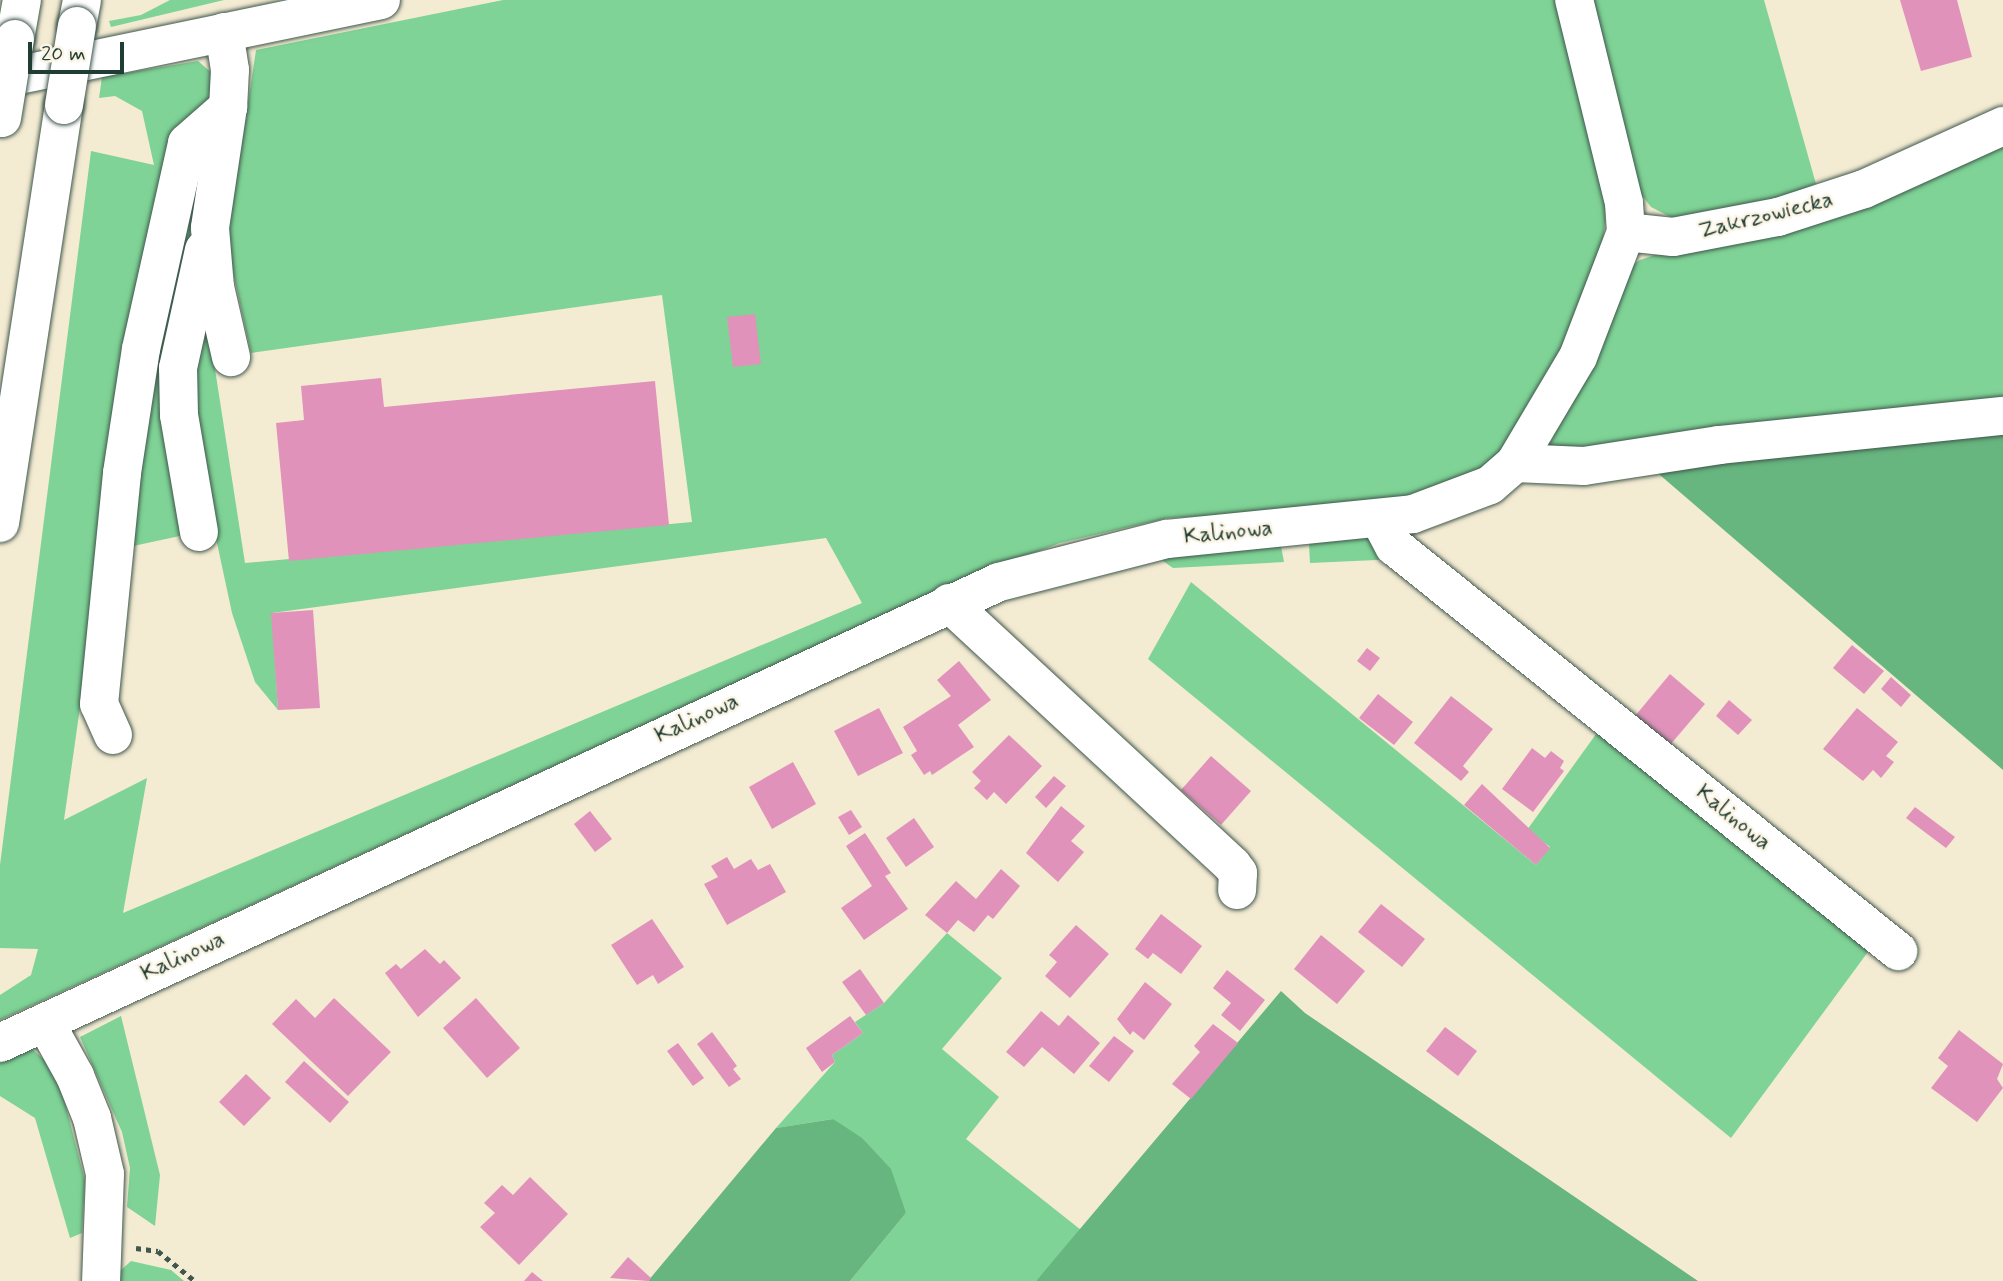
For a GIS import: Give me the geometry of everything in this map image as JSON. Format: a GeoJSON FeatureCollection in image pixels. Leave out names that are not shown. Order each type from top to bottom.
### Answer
{"type":"FeatureCollection","features":[{"type":"Feature","properties":{"kind":"main road"},"geometry":{"type":"LineString","coordinates":[[1,123],[22,0]]}},
{"type":"Feature","properties":{"kind":"main road"},"geometry":{"type":"LineString","coordinates":[[16,75],[237,20],[381,0]]}},
{"type":"Feature","properties":{"kind":"main road"},"geometry":{"type":"LineString","coordinates":[[1574,0],[1624,203],[1626,232]]}},
{"type":"Feature","properties":{"kind":"main road"},"geometry":{"type":"LineString","coordinates":[[0,523],[80,13]]}},
{"type":"Feature","properties":{"kind":"main road"},"geometry":{"type":"LineString","coordinates":[[199,532],[179,415],[178,368],[210,228],[228,107],[237,20]]}},
{"type":"Feature","properties":{"kind":"main road"},"geometry":{"type":"LineString","coordinates":[[113,735],[99,704],[122,473],[141,349],[184,152],[203,124],[228,107]]}},
{"type":"Feature","properties":{"kind":"main road","name":"Zakrzowiecka"},"geometry":{"type":"LineString","coordinates":[[1626,232],[1673,237],[1778,217],[1864,190],[2003,126]]}},
{"type":"Feature","properties":{"kind":"main road"},"geometry":{"type":"LineString","coordinates":[[210,228],[215,287],[231,357]]}},
{"type":"Feature","properties":{"kind":"main road","name":"Kalinowa"},"geometry":{"type":"LineString","coordinates":[[0,1042],[949,603],[1058,564],[1154,541],[1380,520],[1454,501],[1490,485],[1515,463],[1578,357],[1626,232]]}},
{"type":"Feature","properties":{"kind":"main road"},"geometry":{"type":"LineString","coordinates":[[1515,463],[1584,466],[1720,445],[2003,416]]}},
{"type":"Feature","properties":{"kind":"main road","name":"Kalinowa"},"geometry":{"type":"LineString","coordinates":[[1380,520],[1394,547],[1898,951]]}},
{"type":"Feature","properties":{"kind":"main road"},"geometry":{"type":"LineString","coordinates":[[949,603],[1232,865],[1238,873],[1237,890]]}},
{"type":"Feature","properties":{"kind":"main road"},"geometry":{"type":"LineString","coordinates":[[45,1021],[75,1076],[92,1118],[105,1174],[101,1281]]}},
{"type":"Feature","properties":{"kind":"path"},"geometry":{"type":"LineString","coordinates":[[104,1243],[158,1251],[195,1281]]}},
{"type":"Feature","properties":{"kind":"green space"},"geometry":{"type":"Polygon","coordinates":[[[170,0],[224,0],[111,27],[109,21],[141,15],[170,0]]]}},
{"type":"Feature","properties":{"kind":"green space"},"geometry":{"type":"Polygon","coordinates":[[[503,0],[1560,0],[1607,204],[1600,268],[1564,354],[1511,442],[1491,464],[1456,486],[1341,509],[1168,518],[1060,543],[951,584],[0,1020],[0,995],[31,975],[38,949],[0,948],[0,865],[91,151],[154,165],[142,111],[115,96],[99,98],[102,77],[198,61],[213,74],[211,99],[94,609],[64,820],[147,778],[123,913],[862,603],[826,538],[272,613],[278,710],[255,682],[232,613],[214,529],[190,376],[204,298],[245,563],[692,522],[662,295],[251,353],[231,263],[229,229],[256,50],[503,0]]]}},
{"type":"Feature","properties":{"kind":"green space"},"geometry":{"type":"Polygon","coordinates":[[[1591,0],[1764,0],[1816,184],[1768,203],[1680,222],[1651,207],[1640,193],[1591,0]]]}},
{"type":"Feature","properties":{"kind":"green space"},"geometry":{"type":"Polygon","coordinates":[[[2003,137],[2003,406],[1547,450],[1627,269],[1640,260],[2003,137]]]}},
{"type":"Feature","properties":{"kind":"green space"},"geometry":{"type":"Polygon","coordinates":[[[205,144],[188,250],[189,534],[124,548],[152,343],[205,144]]]}},
{"type":"Feature","properties":{"kind":"green space"},"geometry":{"type":"Polygon","coordinates":[[[2003,424],[2003,770],[1653,469],[2003,424]]]}},
{"type":"Feature","properties":{"kind":"green space"},"geometry":{"type":"Polygon","coordinates":[[[1371,535],[1399,559],[1310,563],[1309,545],[1314,539],[1371,535]]]}},
{"type":"Feature","properties":{"kind":"green space"},"geometry":{"type":"Polygon","coordinates":[[[1281,546],[1284,562],[1173,568],[1163,561],[1162,555],[1281,546]]]}},
{"type":"Feature","properties":{"kind":"green space"},"geometry":{"type":"Polygon","coordinates":[[[1191,582],[1536,865],[1550,847],[1527,830],[1604,723],[1876,941],[1731,1138],[1148,659],[1191,582]]]}},
{"type":"Feature","properties":{"kind":"green space"},"geometry":{"type":"Polygon","coordinates":[[[947,933],[1002,978],[942,1049],[999,1097],[966,1139],[1081,1230],[1036,1281],[850,1281],[906,1213],[833,1119],[776,1128],[835,1062],[832,1055],[863,1033],[855,1022],[884,1003],[947,933]]]}},
{"type":"Feature","properties":{"kind":"green space"},"geometry":{"type":"Polygon","coordinates":[[[1281,991],[1305,1013],[1698,1281],[1036,1281],[1281,991]]]}},
{"type":"Feature","properties":{"kind":"green space"},"geometry":{"type":"Polygon","coordinates":[[[121,1016],[160,1175],[155,1226],[127,1207],[130,1168],[122,1132],[80,1037],[121,1016]]]}},
{"type":"Feature","properties":{"kind":"green space"},"geometry":{"type":"Polygon","coordinates":[[[32,1049],[50,1065],[64,1099],[85,1181],[82,1233],[70,1238],[35,1118],[0,1096],[0,1055],[32,1049]]]}},
{"type":"Feature","properties":{"kind":"green space"},"geometry":{"type":"Polygon","coordinates":[[[833,1119],[862,1138],[891,1169],[906,1213],[850,1281],[648,1281],[776,1128],[833,1119]]]}},
{"type":"Feature","properties":{"kind":"green space"},"geometry":{"type":"Polygon","coordinates":[[[131,1261],[171,1270],[184,1281],[119,1281],[120,1271],[131,1261]]]}},
{"type":"Feature","properties":{"kind":"building"},"geometry":{"type":"Polygon","coordinates":[[[1900,0],[1957,0],[1972,57],[1921,71],[1900,0]]]}},
{"type":"Feature","properties":{"kind":"building"},"geometry":{"type":"Polygon","coordinates":[[[755,314],[761,364],[733,367],[727,317],[755,314]]]}},
{"type":"Feature","properties":{"kind":"building"},"geometry":{"type":"Polygon","coordinates":[[[381,378],[384,407],[655,381],[669,525],[289,561],[276,423],[304,420],[301,386],[381,378]]]}},
{"type":"Feature","properties":{"kind":"building"},"geometry":{"type":"Polygon","coordinates":[[[313,610],[320,708],[278,710],[271,613],[313,610]]]}},
{"type":"Feature","properties":{"kind":"building"},"geometry":{"type":"Polygon","coordinates":[[[1852,645],[1884,671],[1864,694],[1833,668],[1852,645]]]}},
{"type":"Feature","properties":{"kind":"building"},"geometry":{"type":"Polygon","coordinates":[[[1367,648],[1380,658],[1370,671],[1357,661],[1367,648]]]}},
{"type":"Feature","properties":{"kind":"building"},"geometry":{"type":"Polygon","coordinates":[[[959,661],[991,700],[958,725],[974,747],[932,775],[930,771],[924,775],[911,755],[917,751],[903,727],[951,696],[937,680],[959,661]]]}},
{"type":"Feature","properties":{"kind":"building"},"geometry":{"type":"Polygon","coordinates":[[[1670,674],[1705,704],[1670,745],[1635,716],[1670,674]]]}},
{"type":"Feature","properties":{"kind":"building"},"geometry":{"type":"Polygon","coordinates":[[[1891,677],[1911,695],[1901,707],[1881,689],[1891,677]]]}},
{"type":"Feature","properties":{"kind":"building"},"geometry":{"type":"Polygon","coordinates":[[[1378,694],[1413,722],[1394,745],[1359,718],[1378,694]]]}},
{"type":"Feature","properties":{"kind":"building"},"geometry":{"type":"Polygon","coordinates":[[[1451,696],[1493,729],[1463,766],[1469,772],[1461,781],[1414,743],[1451,696]]]}},
{"type":"Feature","properties":{"kind":"building"},"geometry":{"type":"Polygon","coordinates":[[[1729,700],[1752,720],[1738,735],[1716,716],[1729,700]]]}},
{"type":"Feature","properties":{"kind":"building"},"geometry":{"type":"Polygon","coordinates":[[[879,708],[903,753],[858,776],[834,731],[879,708]]]}},
{"type":"Feature","properties":{"kind":"building"},"geometry":{"type":"Polygon","coordinates":[[[1857,708],[1898,742],[1886,756],[1894,762],[1881,778],[1873,770],[1863,781],[1823,749],[1857,708]]]}},
{"type":"Feature","properties":{"kind":"building"},"geometry":{"type":"Polygon","coordinates":[[[1009,735],[1042,766],[1006,804],[994,792],[987,800],[974,788],[981,781],[972,772],[1009,735]]]}},
{"type":"Feature","properties":{"kind":"building"},"geometry":{"type":"Polygon","coordinates":[[[1532,748],[1545,758],[1551,751],[1564,761],[1560,768],[1564,771],[1533,812],[1502,789],[1532,748]]]}},
{"type":"Feature","properties":{"kind":"building"},"geometry":{"type":"Polygon","coordinates":[[[1211,756],[1251,791],[1221,825],[1181,790],[1211,756]]]}},
{"type":"Feature","properties":{"kind":"building"},"geometry":{"type":"Polygon","coordinates":[[[793,762],[816,804],[772,829],[749,787],[793,762]]]}},
{"type":"Feature","properties":{"kind":"building"},"geometry":{"type":"Polygon","coordinates":[[[1054,776],[1066,786],[1046,808],[1035,797],[1054,776]]]}},
{"type":"Feature","properties":{"kind":"building"},"geometry":{"type":"Polygon","coordinates":[[[1482,784],[1550,848],[1536,865],[1464,805],[1482,784]]]}},
{"type":"Feature","properties":{"kind":"building"},"geometry":{"type":"Polygon","coordinates":[[[1061,806],[1085,826],[1071,841],[1084,852],[1058,882],[1026,853],[1061,806]]]}},
{"type":"Feature","properties":{"kind":"building"},"geometry":{"type":"Polygon","coordinates":[[[1915,807],[1955,837],[1946,848],[1906,818],[1915,807]]]}},
{"type":"Feature","properties":{"kind":"building"},"geometry":{"type":"Polygon","coordinates":[[[851,810],[862,827],[849,835],[838,817],[851,810]]]}},
{"type":"Feature","properties":{"kind":"building"},"geometry":{"type":"Polygon","coordinates":[[[590,811],[612,839],[595,852],[574,824],[590,811]]]}},
{"type":"Feature","properties":{"kind":"building"},"geometry":{"type":"Polygon","coordinates":[[[914,818],[934,847],[906,867],[886,838],[914,818]]]}},
{"type":"Feature","properties":{"kind":"building"},"geometry":{"type":"Polygon","coordinates":[[[865,833],[891,873],[885,876],[908,909],[864,940],[841,908],[872,886],[846,846],[865,833]]]}},
{"type":"Feature","properties":{"kind":"building"},"geometry":{"type":"Polygon","coordinates":[[[727,857],[734,869],[751,859],[758,870],[770,864],[786,892],[727,925],[704,884],[718,877],[711,866],[727,857]]]}},
{"type":"Feature","properties":{"kind":"building"},"geometry":{"type":"Polygon","coordinates":[[[1001,869],[1020,886],[993,919],[988,915],[974,932],[958,920],[947,933],[925,915],[956,881],[976,899],[1001,869]]]}},
{"type":"Feature","properties":{"kind":"building"},"geometry":{"type":"Polygon","coordinates":[[[1381,904],[1425,939],[1402,967],[1358,932],[1381,904]]]}},
{"type":"Feature","properties":{"kind":"building"},"geometry":{"type":"Polygon","coordinates":[[[1161,914],[1202,946],[1181,974],[1153,953],[1148,959],[1135,949],[1161,914]]]}},
{"type":"Feature","properties":{"kind":"building"},"geometry":{"type":"Polygon","coordinates":[[[652,919],[684,967],[658,984],[653,975],[637,985],[611,945],[652,919]]]}},
{"type":"Feature","properties":{"kind":"building"},"geometry":{"type":"Polygon","coordinates":[[[1076,925],[1109,954],[1070,998],[1045,976],[1057,962],[1049,955],[1076,925]]]}},
{"type":"Feature","properties":{"kind":"building"},"geometry":{"type":"Polygon","coordinates":[[[1321,935],[1365,971],[1337,1004],[1294,969],[1321,935]]]}},
{"type":"Feature","properties":{"kind":"building"},"geometry":{"type":"Polygon","coordinates":[[[425,949],[440,964],[444,960],[461,978],[418,1017],[385,973],[396,964],[401,969],[425,949]]]}},
{"type":"Feature","properties":{"kind":"building"},"geometry":{"type":"Polygon","coordinates":[[[860,969],[884,1003],[866,1015],[842,982],[860,969]]]}},
{"type":"Feature","properties":{"kind":"building"},"geometry":{"type":"Polygon","coordinates":[[[1227,970],[1265,1000],[1240,1031],[1221,1015],[1231,1003],[1213,988],[1227,970]]]}},
{"type":"Feature","properties":{"kind":"building"},"geometry":{"type":"Polygon","coordinates":[[[1145,982],[1172,1004],[1144,1040],[1133,1031],[1130,1035],[1117,1019],[1145,982]]]}},
{"type":"Feature","properties":{"kind":"building"},"geometry":{"type":"Polygon","coordinates":[[[334,998],[391,1052],[348,1096],[272,1024],[296,999],[315,1018],[334,998]]]}},
{"type":"Feature","properties":{"kind":"building"},"geometry":{"type":"Polygon","coordinates":[[[476,998],[520,1048],[487,1078],[443,1028],[476,998]]]}},
{"type":"Feature","properties":{"kind":"building"},"geometry":{"type":"Polygon","coordinates":[[[1041,1011],[1059,1026],[1068,1015],[1100,1043],[1074,1074],[1042,1047],[1024,1067],[1006,1052],[1041,1011]]]}},
{"type":"Feature","properties":{"kind":"building"},"geometry":{"type":"Polygon","coordinates":[[[850,1016],[863,1033],[832,1055],[835,1062],[822,1072],[806,1048],[850,1016]]]}},
{"type":"Feature","properties":{"kind":"building"},"geometry":{"type":"Polygon","coordinates":[[[1213,1024],[1238,1043],[1191,1099],[1172,1084],[1200,1052],[1194,1046],[1213,1024]]]}},
{"type":"Feature","properties":{"kind":"building"},"geometry":{"type":"Polygon","coordinates":[[[1445,1027],[1477,1051],[1458,1076],[1426,1051],[1445,1027]]]}},
{"type":"Feature","properties":{"kind":"building"},"geometry":{"type":"Polygon","coordinates":[[[1959,1030],[2003,1064],[1997,1079],[2003,1088],[1977,1122],[1931,1088],[1948,1066],[1938,1058],[1959,1030]]]}},
{"type":"Feature","properties":{"kind":"building"},"geometry":{"type":"Polygon","coordinates":[[[712,1032],[737,1066],[733,1069],[741,1079],[729,1087],[697,1044],[712,1032]]]}},
{"type":"Feature","properties":{"kind":"building"},"geometry":{"type":"Polygon","coordinates":[[[1114,1036],[1134,1051],[1109,1082],[1089,1066],[1114,1036]]]}},
{"type":"Feature","properties":{"kind":"building"},"geometry":{"type":"Polygon","coordinates":[[[678,1043],[704,1078],[693,1086],[667,1051],[678,1043]]]}},
{"type":"Feature","properties":{"kind":"building"},"geometry":{"type":"Polygon","coordinates":[[[304,1061],[349,1102],[330,1123],[285,1082],[304,1061]]]}},
{"type":"Feature","properties":{"kind":"building"},"geometry":{"type":"Polygon","coordinates":[[[246,1074],[271,1098],[244,1126],[219,1102],[246,1074]]]}},
{"type":"Feature","properties":{"kind":"building"},"geometry":{"type":"Polygon","coordinates":[[[530,1177],[568,1214],[519,1265],[480,1227],[495,1213],[484,1203],[502,1185],[513,1195],[530,1177]]]}},
{"type":"Feature","properties":{"kind":"building"},"geometry":{"type":"Polygon","coordinates":[[[628,1257],[651,1278],[648,1281],[610,1278],[628,1257]]]}},
{"type":"Feature","properties":{"kind":"building"},"geometry":{"type":"Polygon","coordinates":[[[532,1272],[543,1281],[524,1281],[532,1272]]]}}]}
